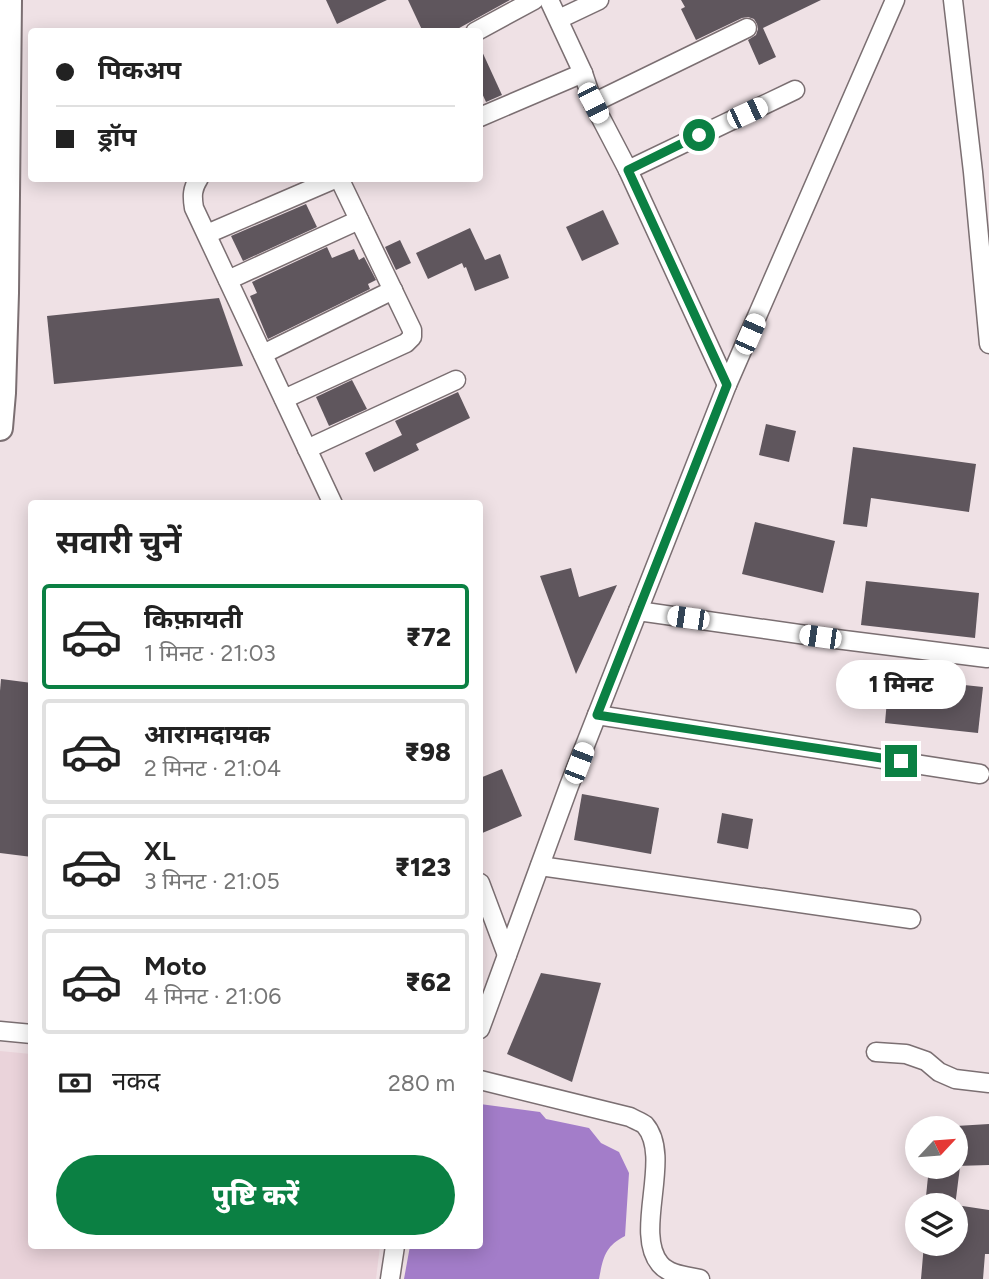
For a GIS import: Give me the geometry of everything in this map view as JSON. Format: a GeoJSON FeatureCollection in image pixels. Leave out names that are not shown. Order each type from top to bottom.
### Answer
{"type":"FeatureCollection","features":[{"type":"Feature","properties":{"kind":"main road"},"geometry":{"type":"LineString","coordinates":[[0,428],[6,280],[9,0]]}},
{"type":"Feature","properties":{"kind":"street"},"geometry":{"type":"LineString","coordinates":[[482,28],[534,0]]}},
{"type":"Feature","properties":{"kind":"street"},"geometry":{"type":"LineString","coordinates":[[550,0],[583,73],[593,103],[628,170],[727,385]]}},
{"type":"Feature","properties":{"kind":"street"},"geometry":{"type":"LineString","coordinates":[[559,19],[599,0]]}},
{"type":"Feature","properties":{"kind":"street"},"geometry":{"type":"LineString","coordinates":[[483,1020],[597,715],[727,385],[895,0]]}},
{"type":"Feature","properties":{"kind":"street"},"geometry":{"type":"LineString","coordinates":[[953,0],[985,260],[989,344]]}},
{"type":"Feature","properties":{"kind":"street"},"geometry":{"type":"LineString","coordinates":[[593,103],[747,28]]}},
{"type":"Feature","properties":{"kind":"street"},"geometry":{"type":"LineString","coordinates":[[483,116],[583,73]]}},
{"type":"Feature","properties":{"kind":"street"},"geometry":{"type":"LineString","coordinates":[[628,170],[795,90]]}},
{"type":"Feature","properties":{"kind":"street"},"geometry":{"type":"LineString","coordinates":[[196,182],[192,197],[194,208],[331,500]]}},
{"type":"Feature","properties":{"kind":"street"},"geometry":{"type":"LineString","coordinates":[[206,234],[329,182]]}},
{"type":"Feature","properties":{"kind":"street"},"geometry":{"type":"LineString","coordinates":[[284,399],[406,343],[412,337],[412,330],[340,182]]}},
{"type":"Feature","properties":{"kind":"street"},"geometry":{"type":"LineString","coordinates":[[228,281],[359,220]]}},
{"type":"Feature","properties":{"kind":"street"},"geometry":{"type":"LineString","coordinates":[[263,355],[393,290]]}},
{"type":"Feature","properties":{"kind":"street"},"geometry":{"type":"LineString","coordinates":[[307,449],[456,380]]}},
{"type":"Feature","properties":{"kind":"street"},"geometry":{"type":"LineString","coordinates":[[638,611],[987,658]]}},
{"type":"Feature","properties":{"kind":"street"},"geometry":{"type":"LineString","coordinates":[[597,715],[980,774]]}},
{"type":"Feature","properties":{"kind":"street"},"geometry":{"type":"LineString","coordinates":[[540,866],[911,919]]}},
{"type":"Feature","properties":{"kind":"street"},"geometry":{"type":"LineString","coordinates":[[483,891],[507,955]]}},
{"type":"Feature","properties":{"kind":"street"},"geometry":{"type":"LineString","coordinates":[[0,1031],[28,1034]]}},
{"type":"Feature","properties":{"kind":"street"},"geometry":{"type":"LineString","coordinates":[[876,1052],[906,1054],[926,1061],[939,1072],[955,1079],[989,1083]]}},
{"type":"Feature","properties":{"kind":"street"},"geometry":{"type":"LineString","coordinates":[[483,1081],[631,1117],[644,1124],[652,1138],[655,1154],[650,1235],[652,1252],[661,1266],[672,1272],[701,1279]]}},
{"type":"Feature","properties":{"kind":"street"},"geometry":{"type":"LineString","coordinates":[[390,1279],[395,1249]]}},
{"type":"Feature","properties":{"kind":"shaded area"},"geometry":{"type":"Polygon","coordinates":[[[0,1051],[28,1054],[28,1249],[380,1249],[376,1279],[0,1279],[0,1051]]]}},
{"type":"Feature","properties":{"kind":"shaded area"},"geometry":{"type":"Polygon","coordinates":[[[483,1104],[540,1112],[546,1119],[589,1128],[601,1143],[619,1152],[629,1173],[625,1236],[606,1253],[599,1279],[404,1279],[409,1249],[483,1249],[483,1104]]]}},
{"type":"Feature","properties":{"kind":"building"},"geometry":{"type":"Polygon","coordinates":[[[326,0],[387,0],[337,24],[326,0]]]}},
{"type":"Feature","properties":{"kind":"building"},"geometry":{"type":"Polygon","coordinates":[[[408,0],[510,0],[459,28],[421,28],[408,0]]]}},
{"type":"Feature","properties":{"kind":"building"},"geometry":{"type":"Polygon","coordinates":[[[681,0],[821,0],[763,28],[776,57],[759,65],[748,40],[756,35],[758,29],[754,19],[742,18],[696,40],[681,9],[685,7],[681,0]]]}},
{"type":"Feature","properties":{"kind":"building"},"geometry":{"type":"Polygon","coordinates":[[[483,54],[502,95],[486,102],[483,96],[483,54]]]}},
{"type":"Feature","properties":{"kind":"building"},"geometry":{"type":"Polygon","coordinates":[[[306,204],[317,227],[243,261],[231,236],[306,204]]]}},
{"type":"Feature","properties":{"kind":"building"},"geometry":{"type":"Polygon","coordinates":[[[603,210],[619,244],[582,261],[566,227],[603,210]]]}},
{"type":"Feature","properties":{"kind":"building"},"geometry":{"type":"Polygon","coordinates":[[[470,228],[485,260],[500,254],[509,278],[475,291],[462,263],[428,279],[416,253],[470,228]]]}},
{"type":"Feature","properties":{"kind":"building"},"geometry":{"type":"Polygon","coordinates":[[[400,240],[411,263],[396,270],[385,247],[400,240]]]}},
{"type":"Feature","properties":{"kind":"building"},"geometry":{"type":"Polygon","coordinates":[[[327,247],[332,258],[354,249],[359,260],[364,257],[376,280],[368,284],[370,289],[268,339],[250,296],[257,293],[252,282],[327,247]]]}},
{"type":"Feature","properties":{"kind":"building"},"geometry":{"type":"Polygon","coordinates":[[[219,298],[243,366],[54,384],[47,316],[219,298]]]}},
{"type":"Feature","properties":{"kind":"building"},"geometry":{"type":"Polygon","coordinates":[[[352,380],[367,409],[329,426],[316,397],[352,380]]]}},
{"type":"Feature","properties":{"kind":"building"},"geometry":{"type":"Polygon","coordinates":[[[458,392],[470,418],[416,444],[419,450],[374,472],[365,453],[402,435],[395,421],[458,392]]]}},
{"type":"Feature","properties":{"kind":"building"},"geometry":{"type":"Polygon","coordinates":[[[766,424],[796,431],[789,462],[759,455],[766,424]]]}},
{"type":"Feature","properties":{"kind":"building"},"geometry":{"type":"Polygon","coordinates":[[[853,447],[976,464],[969,512],[871,498],[867,527],[843,524],[853,447]]]}},
{"type":"Feature","properties":{"kind":"building"},"geometry":{"type":"Polygon","coordinates":[[[755,522],[835,541],[823,593],[742,574],[755,522]]]}},
{"type":"Feature","properties":{"kind":"building"},"geometry":{"type":"Polygon","coordinates":[[[571,568],[579,597],[617,585],[576,674],[540,576],[571,568]]]}},
{"type":"Feature","properties":{"kind":"building"},"geometry":{"type":"Polygon","coordinates":[[[866,581],[979,593],[975,638],[861,625],[866,581]]]}},
{"type":"Feature","properties":{"kind":"building"},"geometry":{"type":"Polygon","coordinates":[[[889,677],[983,687],[978,733],[885,723],[889,677]]]}},
{"type":"Feature","properties":{"kind":"building"},"geometry":{"type":"Polygon","coordinates":[[[1,679],[28,682],[28,856],[0,853],[1,679]]]}},
{"type":"Feature","properties":{"kind":"building"},"geometry":{"type":"Polygon","coordinates":[[[502,769],[522,816],[483,833],[483,777],[502,769]]]}},
{"type":"Feature","properties":{"kind":"building"},"geometry":{"type":"Polygon","coordinates":[[[582,794],[659,808],[651,854],[574,840],[582,794]]]}},
{"type":"Feature","properties":{"kind":"building"},"geometry":{"type":"Polygon","coordinates":[[[722,813],[753,819],[748,849],[717,843],[722,813]]]}},
{"type":"Feature","properties":{"kind":"building"},"geometry":{"type":"Polygon","coordinates":[[[541,973],[601,983],[572,1082],[507,1054],[541,973]]]}},
{"type":"Feature","properties":{"kind":"building"},"geometry":{"type":"Polygon","coordinates":[[[989,1124],[989,1165],[968,1166],[968,1125],[989,1124]]]}},
{"type":"Feature","properties":{"kind":"building"},"geometry":{"type":"Polygon","coordinates":[[[928,1180],[958,1180],[957,1193],[926,1193],[928,1180]]]}},
{"type":"Feature","properties":{"kind":"building"},"geometry":{"type":"Polygon","coordinates":[[[968,1207],[989,1210],[989,1254],[985,1254],[983,1279],[921,1279],[923,1256],[968,1256],[968,1207]]]}},
{"type":"Feature","properties":{"kind":"route"},"geometry":{"type":"LineString","coordinates":[[699,135],[628,170],[727,385],[597,715],[901,761]]}}]}
